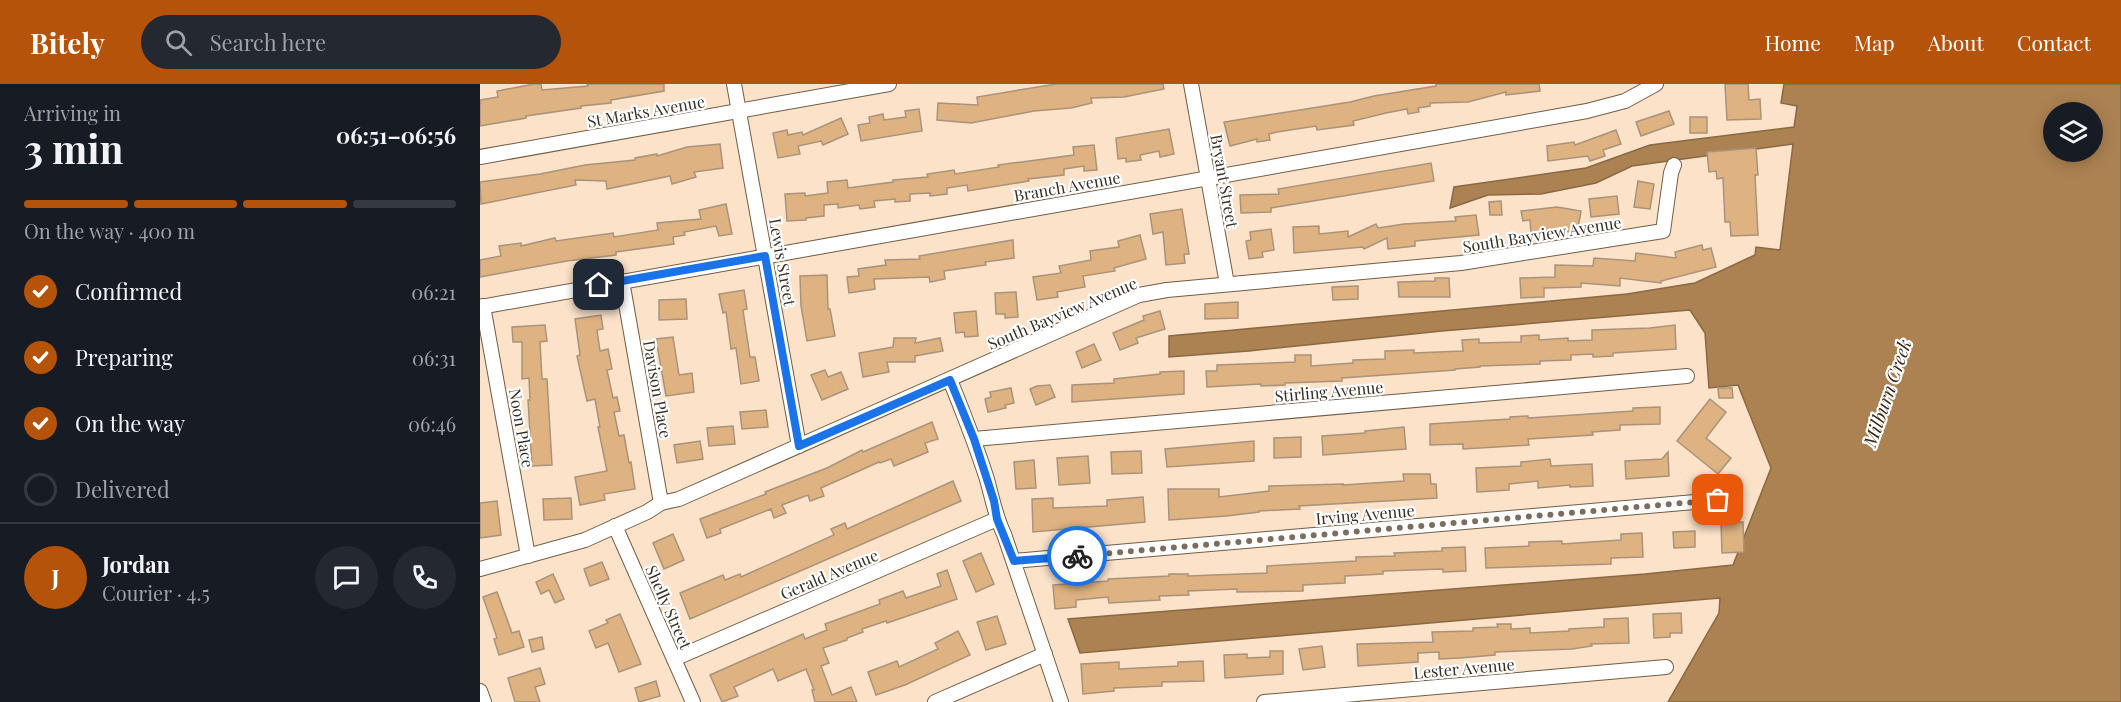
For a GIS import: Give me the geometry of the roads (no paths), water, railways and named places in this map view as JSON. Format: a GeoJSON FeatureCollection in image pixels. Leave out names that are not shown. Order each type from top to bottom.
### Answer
{"type":"FeatureCollection","features":[{"type":"Feature","properties":{"kind":"street","name":"Lewis Street"},"geometry":{"type":"LineString","coordinates":[[734,84],[799,446]]}},
{"type":"Feature","properties":{"kind":"street","name":"St Marks Avenue"},"geometry":{"type":"LineString","coordinates":[[480,157],[889,84]]}},
{"type":"Feature","properties":{"kind":"street","name":"Bryant Street"},"geometry":{"type":"LineString","coordinates":[[1191,84],[1227,285]]}},
{"type":"Feature","properties":{"kind":"street","name":"Branch Avenue"},"geometry":{"type":"LineString","coordinates":[[482,306],[1587,111],[1624,101],[1656,84]]}},
{"type":"Feature","properties":{"kind":"street","name":"South Bayview Avenue"},"geometry":{"type":"LineString","coordinates":[[480,569],[585,540],[647,512],[661,503],[679,499],[1139,295],[1167,290],[1461,263],[1663,231],[1674,165]]}},
{"type":"Feature","properties":{"kind":"street","name":"Davison Place"},"geometry":{"type":"LineString","coordinates":[[622,281],[661,503]]}},
{"type":"Feature","properties":{"kind":"street","name":"Noon Place"},"geometry":{"type":"LineString","coordinates":[[482,306],[528,556]]}},
{"type":"Feature","properties":{"kind":"street","name":"Stirling Avenue"},"geometry":{"type":"LineString","coordinates":[[974,439],[1687,376]]}},
{"type":"Feature","properties":{"kind":"street"},"geometry":{"type":"LineString","coordinates":[[950,380],[974,439],[994,501],[997,519],[1014,561],[1061,702]]}},
{"type":"Feature","properties":{"kind":"street","name":"Irving Avenue"},"geometry":{"type":"LineString","coordinates":[[1014,561],[1718,500]]}},
{"type":"Feature","properties":{"kind":"street","name":"Gerald Avenue"},"geometry":{"type":"LineString","coordinates":[[674,659],[997,519]]}},
{"type":"Feature","properties":{"kind":"street","name":"Shelly Street"},"geometry":{"type":"LineString","coordinates":[[615,526],[693,702]]}},
{"type":"Feature","properties":{"kind":"street"},"geometry":{"type":"LineString","coordinates":[[935,702],[1045,654]]}},
{"type":"Feature","properties":{"kind":"street","name":"Lester Avenue"},"geometry":{"type":"LineString","coordinates":[[1264,702],[1666,667]]}},
{"type":"Feature","properties":{"kind":"street"},"geometry":{"type":"LineString","coordinates":[[480,691],[484,702]]}},
{"type":"Feature","properties":{"kind":"water","name":"Milburn Creek"},"geometry":{"type":"Polygon","coordinates":[[[1784,84],[2121,84],[2121,702],[1668,702],[1719,613],[1720,598],[1080,653],[1068,619],[1645,574],[1733,565],[1771,468],[1738,385],[1709,388],[1705,333],[1690,310],[1169,357],[1169,336],[1627,294],[1695,283],[1755,255],[1756,247],[1780,250],[1793,144],[1632,166],[1596,183],[1541,194],[1488,195],[1450,208],[1454,187],[1586,168],[1650,145],[1794,127],[1797,106],[1781,103],[1784,84]]]}}]}
